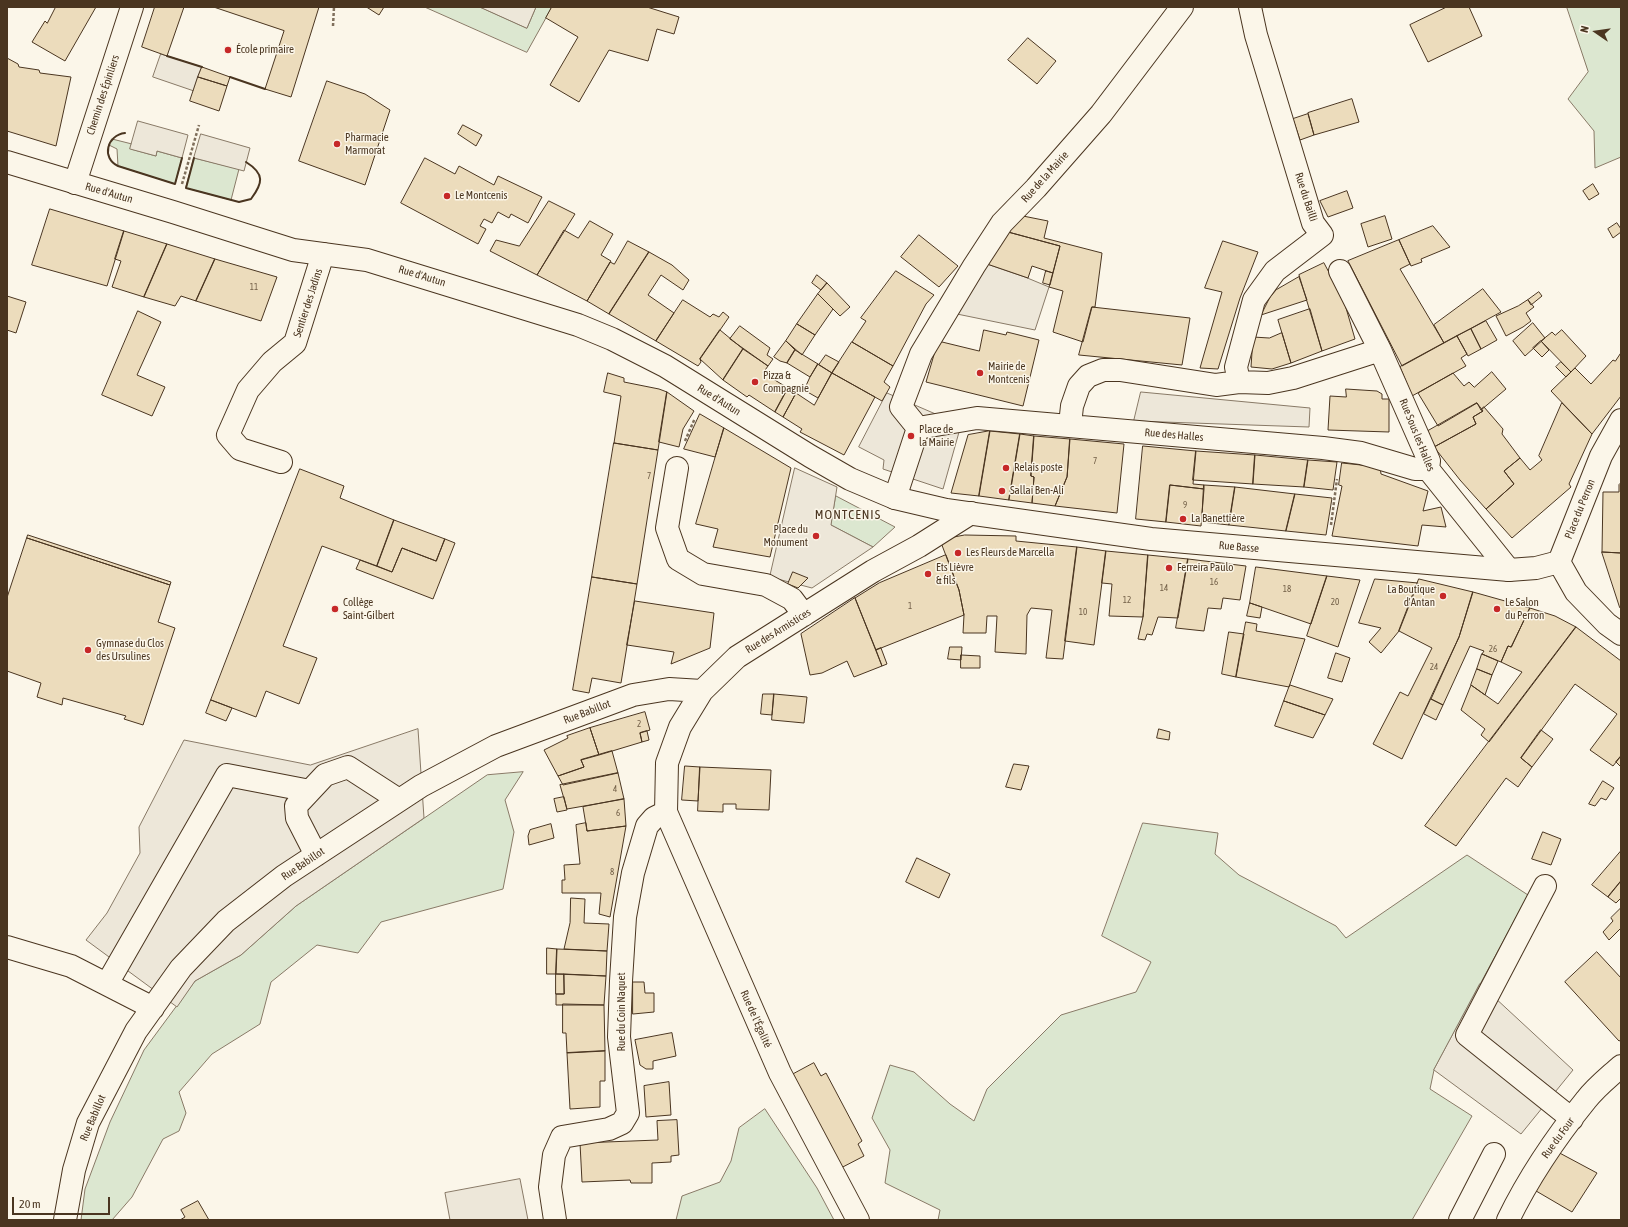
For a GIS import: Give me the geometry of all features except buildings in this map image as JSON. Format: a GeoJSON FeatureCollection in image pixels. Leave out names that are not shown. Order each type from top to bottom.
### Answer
{"type":"FeatureCollection","features":[{"type":"Feature","properties":{"kind":"street","name":"Chemin des Épinliers"},"geometry":{"type":"LineString","coordinates":[[74,183],[132,7]]}},
{"type":"Feature","properties":{"kind":"street","name":"Rue de la Mairie"},"geometry":{"type":"LineString","coordinates":[[918,428],[901,407],[921,354],[974,266],[1002,223],[1036,188],[1101,114],[1182,7]]}},
{"type":"Feature","properties":{"kind":"street","name":"Rue du Bailli"},"geometry":{"type":"LineString","coordinates":[[1239,382],[1236,367],[1254,300],[1275,271],[1322,234],[1313,223],[1256,35],[1250,7]]}},
{"type":"Feature","properties":{"kind":"street","name":"Rue d'Autun"},"geometry":{"type":"LineString","coordinates":[[7,162],[293,250],[367,260],[578,325],[612,339],[665,366],[810,456],[850,479],[894,498]]}},
{"type":"Feature","properties":{"kind":"street","name":"Sentier des Jadins"},"geometry":{"type":"LineString","coordinates":[[281,462],[240,450],[228,435],[248,390],[272,362],[295,343],[323,254]]}},
{"type":"Feature","properties":{"kind":"street","name":"Rue Sous les Halles"},"geometry":{"type":"LineString","coordinates":[[1340,271],[1380,350],[1429,461],[1428,469],[1509,570]]}},
{"type":"Feature","properties":{"kind":"street"},"geometry":{"type":"LineString","coordinates":[[1070,425],[1072,406],[1079,386],[1088,376],[1103,370],[1120,370],[1216,385],[1239,382],[1268,383],[1293,378],[1380,350]]}},
{"type":"Feature","properties":{"kind":"street","name":"Rue des Halles"},"geometry":{"type":"LineString","coordinates":[[918,428],[977,418],[1070,425],[1340,450],[1361,453],[1415,469],[1428,469]]}},
{"type":"Feature","properties":{"kind":"street","name":"Place du Perron"},"geometry":{"type":"LineString","coordinates":[[1559,562],[1601,456],[1621,420]]}},
{"type":"Feature","properties":{"kind":"street"},"geometry":{"type":"LineString","coordinates":[[918,428],[894,498],[946,510],[971,513]]}},
{"type":"Feature","properties":{"kind":"street"},"geometry":{"type":"LineString","coordinates":[[677,468],[666,528],[678,559],[703,574],[766,585],[792,599],[804,614]]}},
{"type":"Feature","properties":{"kind":"street","name":"Rue Basse"},"geometry":{"type":"LineString","coordinates":[[971,513],[1150,539],[1509,570]]}},
{"type":"Feature","properties":{"kind":"street","name":"Rue des Armistices"},"geometry":{"type":"LineString","coordinates":[[666,812],[667,763],[680,727],[702,691],[737,657],[872,571],[926,542],[971,513]]}},
{"type":"Feature","properties":{"kind":"street"},"geometry":{"type":"LineString","coordinates":[[1509,570],[1536,568],[1559,562],[1576,592],[1614,629]]}},
{"type":"Feature","properties":{"kind":"street","name":"Rue Babillot"},"geometry":{"type":"LineString","coordinates":[[64,1220],[74,1170],[88,1123],[136,1031],[181,968],[226,921],[284,876],[399,800],[421,786],[496,746],[632,695],[669,689],[702,691]]}},
{"type":"Feature","properties":{"kind":"street"},"geometry":{"type":"LineString","coordinates":[[316,855],[297,818],[296,806],[325,775],[348,767],[399,800]]}},
{"type":"Feature","properties":{"kind":"street"},"geometry":{"type":"LineString","coordinates":[[107,984],[228,775],[310,791]]}},
{"type":"Feature","properties":{"kind":"street","name":"Rue du Coin Naquet"},"geometry":{"type":"LineString","coordinates":[[555,1220],[550,1187],[554,1155],[562,1137],[609,1129],[622,1123],[628,1113],[619,1037],[625,917],[633,873],[647,826],[654,818],[666,812]]}},
{"type":"Feature","properties":{"kind":"street","name":"Rue de l'Égalité"},"geometry":{"type":"LineString","coordinates":[[666,812],[780,1073],[858,1220]]}},
{"type":"Feature","properties":{"kind":"street"},"geometry":{"type":"LineString","coordinates":[[1545,886],[1467,1035],[1572,1119]]}},
{"type":"Feature","properties":{"kind":"street"},"geometry":{"type":"LineString","coordinates":[[7,947],[71,966],[152,1008]]}},
{"type":"Feature","properties":{"kind":"street","name":"Rue du Four"},"geometry":{"type":"LineString","coordinates":[[1508,1220],[1524,1187],[1551,1146],[1587,1099],[1621,1066]]}},
{"type":"Feature","properties":{"kind":"street"},"geometry":{"type":"LineString","coordinates":[[1460,1220],[1494,1154]]}},
{"type":"Feature","properties":{"kind":"path"},"geometry":{"type":"LineString","coordinates":[[333,26],[334,7]]}},
{"type":"Feature","properties":{"kind":"path"},"geometry":{"type":"LineString","coordinates":[[182,185],[199,125]]}},
{"type":"Feature","properties":{"kind":"path"},"geometry":{"type":"LineString","coordinates":[[677,468],[679,454],[689,430],[708,393]]}},
{"type":"Feature","properties":{"kind":"path"},"geometry":{"type":"LineString","coordinates":[[1326,554],[1336,494],[1340,450]]}},
{"type":"Feature","properties":{"kind":"green space"},"geometry":{"type":"Polygon","coordinates":[[[425,7],[480,7],[527,28],[536,7],[552,7],[527,52],[425,7]]]}},
{"type":"Feature","properties":{"kind":"green space"},"geometry":{"type":"Polygon","coordinates":[[[1567,7],[1621,7],[1621,157],[1595,168],[1594,131],[1568,99],[1588,72],[1567,7]]]}},
{"type":"Feature","properties":{"kind":"green space"},"geometry":{"type":"Polygon","coordinates":[[[112,139],[132,144],[131,149],[156,156],[157,151],[182,158],[175,184],[118,166],[117,149],[109,145],[112,139]]]}},
{"type":"Feature","properties":{"kind":"green space"},"geometry":{"type":"Polygon","coordinates":[[[194,158],[239,169],[231,200],[186,188],[194,158]]]}},
{"type":"Feature","properties":{"kind":"green space"},"geometry":{"type":"Polygon","coordinates":[[[836,496],[895,527],[873,547],[831,525],[836,496]]]}},
{"type":"Feature","properties":{"kind":"green space"},"geometry":{"type":"Polygon","coordinates":[[[523,772],[505,800],[514,832],[503,889],[381,922],[358,953],[317,945],[271,982],[260,1024],[212,1054],[179,1092],[186,1113],[179,1131],[163,1139],[132,1197],[112,1220],[81,1220],[85,1189],[110,1122],[144,1050],[195,981],[241,955],[296,906],[487,775],[523,772]]]}},
{"type":"Feature","properties":{"kind":"green space"},"geometry":{"type":"Polygon","coordinates":[[[1143,823],[1218,833],[1215,854],[1239,875],[1336,926],[1346,938],[1467,855],[1528,895],[1434,1070],[1430,1089],[1472,1116],[1412,1220],[938,1220],[940,1210],[885,1183],[890,1150],[872,1118],[890,1065],[914,1072],[950,1104],[974,1121],[987,1089],[1061,1015],[1136,992],[1151,962],[1102,936],[1143,823]]]}},
{"type":"Feature","properties":{"kind":"green space"},"geometry":{"type":"Polygon","coordinates":[[[765,1109],[817,1188],[834,1220],[676,1220],[682,1196],[720,1182],[731,1161],[739,1128],[765,1109]]]}},
{"type":"Feature","properties":{"kind":"shaded area"},"geometry":{"type":"Polygon","coordinates":[[[480,7],[536,7],[527,28],[480,7]]]}},
{"type":"Feature","properties":{"kind":"shaded area"},"geometry":{"type":"Polygon","coordinates":[[[161,54],[202,67],[194,91],[153,77],[161,54]]]}},
{"type":"Feature","properties":{"kind":"shaded area"},"geometry":{"type":"Polygon","coordinates":[[[138,121],[188,135],[182,158],[157,151],[156,156],[130,149],[138,121]]]}},
{"type":"Feature","properties":{"kind":"shaded area"},"geometry":{"type":"Polygon","coordinates":[[[201,134],[250,148],[244,171],[194,158],[201,134]]]}},
{"type":"Feature","properties":{"kind":"shaded area"},"geometry":{"type":"Polygon","coordinates":[[[987,264],[1049,287],[1035,330],[952,313],[987,264]]]}},
{"type":"Feature","properties":{"kind":"shaded area"},"geometry":{"type":"Polygon","coordinates":[[[1141,392],[1310,408],[1309,427],[1134,421],[1141,392]]]}},
{"type":"Feature","properties":{"kind":"shaded area","name":"Place de la Mairie"},"geometry":{"type":"Polygon","coordinates":[[[887,393],[961,425],[943,489],[883,469],[884,460],[859,447],[887,393]]]}},
{"type":"Feature","properties":{"kind":"shaded area","name":"Place du Monument"},"geometry":{"type":"Polygon","coordinates":[[[795,468],[837,487],[831,525],[873,547],[812,588],[770,577],[795,468]]]}},
{"type":"Feature","properties":{"kind":"shaded area"},"geometry":{"type":"Polygon","coordinates":[[[418,729],[424,818],[296,906],[241,955],[195,981],[177,1007],[86,940],[107,913],[140,853],[139,827],[184,740],[310,765],[418,729]]]}},
{"type":"Feature","properties":{"kind":"shaded area"},"geometry":{"type":"Polygon","coordinates":[[[1480,984],[1573,1070],[1521,1134],[1434,1070],[1480,984]]]}},
{"type":"Feature","properties":{"kind":"shaded area"},"geometry":{"type":"Polygon","coordinates":[[[520,1179],[528,1220],[450,1220],[445,1193],[520,1179]]]}},
{"type":"Feature","properties":{"kind":"wall"},"geometry":{"type":"LineString","coordinates":[[167,56],[202,67]]}},
{"type":"Feature","properties":{"kind":"wall"},"geometry":{"type":"LineString","coordinates":[[230,77],[265,89]]}},
{"type":"Feature","properties":{"kind":"wall"},"geometry":{"type":"LineString","coordinates":[[125,133],[114,138],[108,147],[109,158],[118,166],[175,184],[182,158]]}},
{"type":"Feature","properties":{"kind":"wall"},"geometry":{"type":"LineString","coordinates":[[194,158],[186,188],[239,202],[251,199],[260,183],[259,175],[252,166],[246,162]]}},
{"type":"Feature","properties":{"kind":"place","name":"École primaire"},"geometry":{"type":"Point","coordinates":[228,50]}},
{"type":"Feature","properties":{"kind":"place","name":"Pharmacie Marmorat"},"geometry":{"type":"Point","coordinates":[337,144]}},
{"type":"Feature","properties":{"kind":"place","name":"Le Montcenis"},"geometry":{"type":"Point","coordinates":[447,196]}},
{"type":"Feature","properties":{"kind":"place","name":"Mairie de Montcenis"},"geometry":{"type":"Point","coordinates":[980,373]}},
{"type":"Feature","properties":{"kind":"place","name":"Pizza & Compagnie"},"geometry":{"type":"Point","coordinates":[755,382]}},
{"type":"Feature","properties":{"kind":"place","name":"Place de la Mairie"},"geometry":{"type":"Point","coordinates":[911,436]}},
{"type":"Feature","properties":{"kind":"place","name":"Relais poste"},"geometry":{"type":"Point","coordinates":[1006,468]}},
{"type":"Feature","properties":{"kind":"place","name":"Sallai Ben-Ali"},"geometry":{"type":"Point","coordinates":[1002,491]}},
{"type":"Feature","properties":{"kind":"place","name":"La Banettière"},"geometry":{"type":"Point","coordinates":[1183,519]}},
{"type":"Feature","properties":{"kind":"place","name":"Place du Monument"},"geometry":{"type":"Point","coordinates":[816,536]}},
{"type":"Feature","properties":{"kind":"place","name":"Les Fleurs de Marcella"},"geometry":{"type":"Point","coordinates":[958,553]}},
{"type":"Feature","properties":{"kind":"place","name":"Ferreira Paulo"},"geometry":{"type":"Point","coordinates":[1169,568]}},
{"type":"Feature","properties":{"kind":"place","name":"Ets Lièvre & fils"},"geometry":{"type":"Point","coordinates":[928,574]}},
{"type":"Feature","properties":{"kind":"place","name":"La Boutique d'Antan"},"geometry":{"type":"Point","coordinates":[1443,596]}},
{"type":"Feature","properties":{"kind":"place","name":"Collège Saint-Gilbert"},"geometry":{"type":"Point","coordinates":[335,609]}},
{"type":"Feature","properties":{"kind":"place","name":"Le Salon du Perron"},"geometry":{"type":"Point","coordinates":[1497,609]}},
{"type":"Feature","properties":{"kind":"place","name":"Gymnase du Clos des Ursulines"},"geometry":{"type":"Point","coordinates":[88,650]}},
{"type":"Feature","properties":{"kind":"district","name":"MONTCENIS"},"geometry":{"type":"Point","coordinates":[848,515]}}]}
